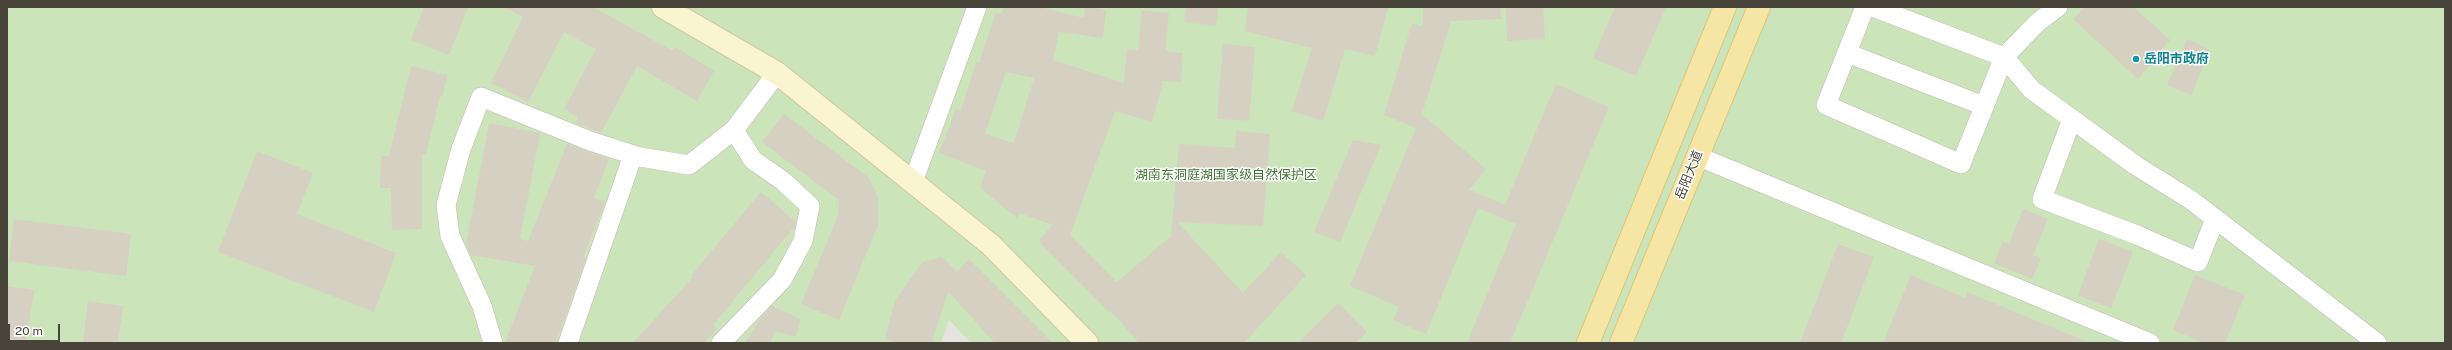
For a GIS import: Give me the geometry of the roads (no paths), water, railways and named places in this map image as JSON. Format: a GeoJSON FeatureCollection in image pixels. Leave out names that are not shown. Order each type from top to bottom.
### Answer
{"type":"FeatureCollection","features":[{"type":"Feature","properties":{"kind":"main road"},"geometry":{"type":"LineString","coordinates":[[1588,343],[1725,7]]}},
{"type":"Feature","properties":{"kind":"main road","name":"岳阳大道"},"geometry":{"type":"LineString","coordinates":[[1621,343],[1696,156],[1759,7]]}},
{"type":"Feature","properties":{"kind":"street"},"geometry":{"type":"LineString","coordinates":[[663,7],[777,73],[991,245],[1087,343]]}},
{"type":"Feature","properties":{"kind":"street"},"geometry":{"type":"LineString","coordinates":[[913,182],[978,7]]}},
{"type":"Feature","properties":{"kind":"street"},"geometry":{"type":"LineString","coordinates":[[1865,7],[1848,53],[1826,105],[1961,164],[2004,57],[2038,22],[2058,7]]}},
{"type":"Feature","properties":{"kind":"street"},"geometry":{"type":"LineString","coordinates":[[1874,7],[2004,57],[2032,90],[2135,164],[2165,182],[2377,343]]}},
{"type":"Feature","properties":{"kind":"street"},"geometry":{"type":"LineString","coordinates":[[1848,53],[1984,106]]}},
{"type":"Feature","properties":{"kind":"street"},"geometry":{"type":"LineString","coordinates":[[494,343],[482,306],[450,236],[446,204],[461,149],[481,97],[562,130],[633,155],[689,165],[734,130],[777,73]]}},
{"type":"Feature","properties":{"kind":"street"},"geometry":{"type":"LineString","coordinates":[[2072,119],[2042,199],[2137,235],[2198,262],[2215,220]]}},
{"type":"Feature","properties":{"kind":"street"},"geometry":{"type":"LineString","coordinates":[[721,343],[782,280],[803,241],[810,206],[783,182],[753,160],[734,130]]}},
{"type":"Feature","properties":{"kind":"street"},"geometry":{"type":"LineString","coordinates":[[568,343],[633,155]]}},
{"type":"Feature","properties":{"kind":"street"},"geometry":{"type":"LineString","coordinates":[[1696,156],[2150,343]]}},
{"type":"Feature","properties":{"kind":"place","name":"岳阳市政府"},"geometry":{"type":"Point","coordinates":[2136,59]}},
{"type":"Feature","properties":{"kind":"park label","name":"湖南东洞庭湖国家级自然保护区"},"geometry":{"type":"Point","coordinates":[1226,175]}}]}
